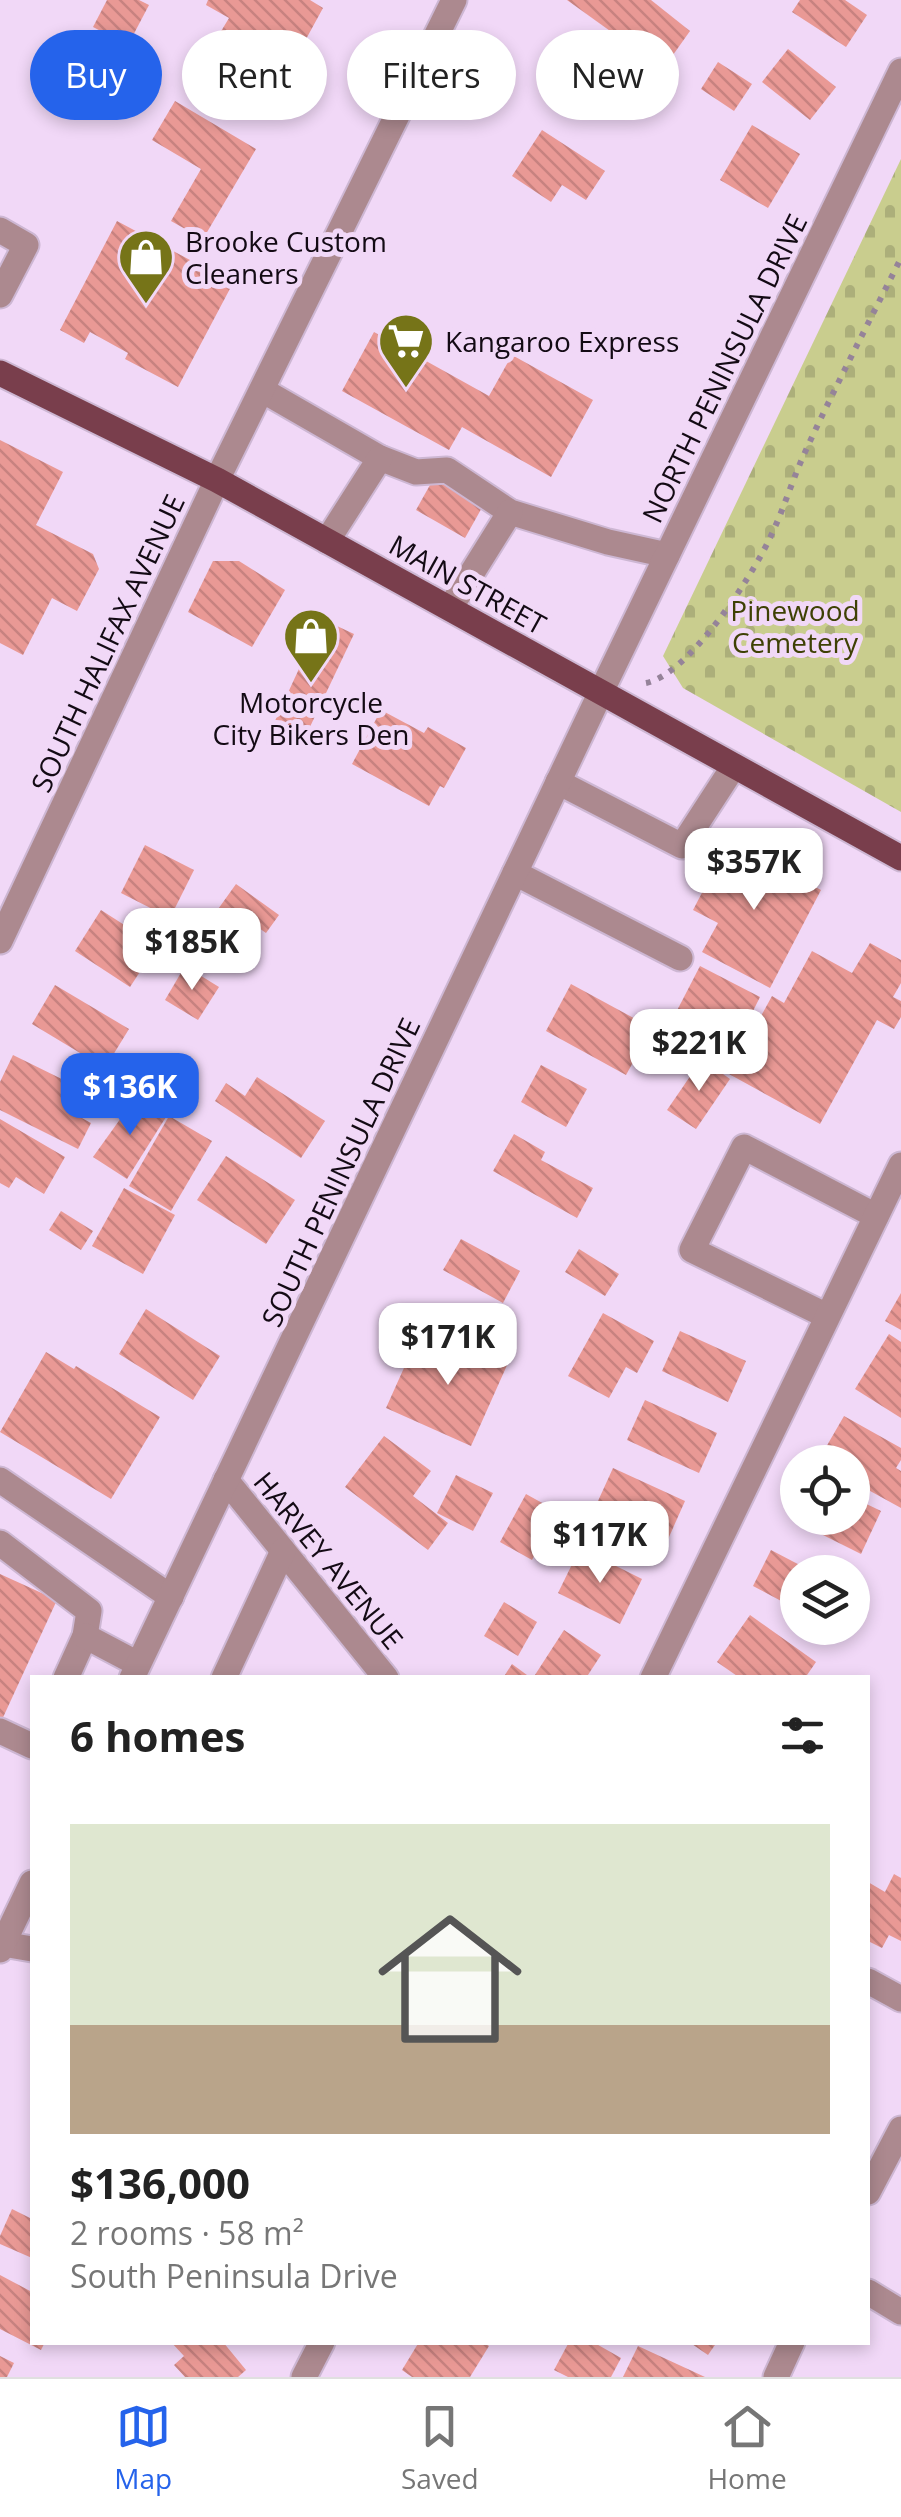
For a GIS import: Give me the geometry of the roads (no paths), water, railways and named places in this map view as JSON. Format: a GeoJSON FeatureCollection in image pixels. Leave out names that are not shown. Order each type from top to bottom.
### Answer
{"type":"FeatureCollection","features":[{"type":"Feature","properties":{"kind":"main road","name":"MAIN STREET"},"geometry":{"type":"LineString","coordinates":[[0,374],[218,480],[901,858]]}},
{"type":"Feature","properties":{"kind":"street","name":"SOUTH HALIFAX AVENUE"},"geometry":{"type":"LineString","coordinates":[[0,942],[218,480],[454,0]]}},
{"type":"Feature","properties":{"kind":"street","name":"NORTH PENINSULA DRIVE"},"geometry":{"type":"LineString","coordinates":[[601,692],[901,71]]}},
{"type":"Feature","properties":{"kind":"street"},"geometry":{"type":"LineString","coordinates":[[0,230],[26,245],[0,295]]}},
{"type":"Feature","properties":{"kind":"street"},"geometry":{"type":"LineString","coordinates":[[262,390],[380,458],[416,472],[447,470],[510,512],[608,542],[667,555]]}},
{"type":"Feature","properties":{"kind":"street"},"geometry":{"type":"LineString","coordinates":[[327,540],[380,458]]}},
{"type":"Feature","properties":{"kind":"street"},"geometry":{"type":"LineString","coordinates":[[450,608],[510,512]]}},
{"type":"Feature","properties":{"kind":"street","name":"SOUTH PENINSULA DRIVE"},"geometry":{"type":"LineString","coordinates":[[135,1671],[601,692]]}},
{"type":"Feature","properties":{"kind":"street"},"geometry":{"type":"LineString","coordinates":[[558,782],[682,846],[734,766]]}},
{"type":"Feature","properties":{"kind":"street"},"geometry":{"type":"LineString","coordinates":[[515,873],[680,958]]}},
{"type":"Feature","properties":{"kind":"street"},"geometry":{"type":"LineString","coordinates":[[828,1316],[692,1250],[744,1148],[876,1216]]}},
{"type":"Feature","properties":{"kind":"street"},"geometry":{"type":"LineString","coordinates":[[654,1675],[901,1165]]}},
{"type":"Feature","properties":{"kind":"street"},"geometry":{"type":"LineString","coordinates":[[0,1480],[172,1597]]}},
{"type":"Feature","properties":{"kind":"street","name":"HARVEY AVENUE"},"geometry":{"type":"LineString","coordinates":[[226,1480],[384,1675]]}},
{"type":"Feature","properties":{"kind":"street"},"geometry":{"type":"LineString","coordinates":[[0,1543],[89,1611],[85,1636],[67,1675]]}},
{"type":"Feature","properties":{"kind":"street"},"geometry":{"type":"LineString","coordinates":[[225,1675],[283,1550]]}},
{"type":"Feature","properties":{"kind":"street"},"geometry":{"type":"LineString","coordinates":[[85,1636],[135,1671]]}},
{"type":"Feature","properties":{"kind":"street"},"geometry":{"type":"LineString","coordinates":[[0,1731],[30,1745]]}},
{"type":"Feature","properties":{"kind":"street"},"geometry":{"type":"LineString","coordinates":[[30,1887],[2,1947],[30,1950]]}},
{"type":"Feature","properties":{"kind":"street"},"geometry":{"type":"LineString","coordinates":[[870,1982],[901,1999]]}},
{"type":"Feature","properties":{"kind":"street"},"geometry":{"type":"LineString","coordinates":[[870,2188],[901,2129]]}},
{"type":"Feature","properties":{"kind":"street"},"geometry":{"type":"LineString","coordinates":[[870,2293],[901,2312]]}},
{"type":"Feature","properties":{"kind":"street"},"geometry":{"type":"LineString","coordinates":[[304,2377],[320,2345]]}},
{"type":"Feature","properties":{"kind":"street"},"geometry":{"type":"LineString","coordinates":[[776,2377],[791,2345]]}},
{"type":"Feature","properties":{"kind":"place","name":"Brooke Custom Cleaners"},"geometry":{"type":"Point","coordinates":[146,306]}},
{"type":"Feature","properties":{"kind":"place","name":"Kangaroo Express"},"geometry":{"type":"Point","coordinates":[406,390]}},
{"type":"Feature","properties":{"kind":"place","name":"Motorcycle City Bikers Den"},"geometry":{"type":"Point","coordinates":[311,685]}},
{"type":"Feature","properties":{"kind":"park label","name":"Pinewood Cemetery"},"geometry":{"type":"Point","coordinates":[795,626]}}]}
